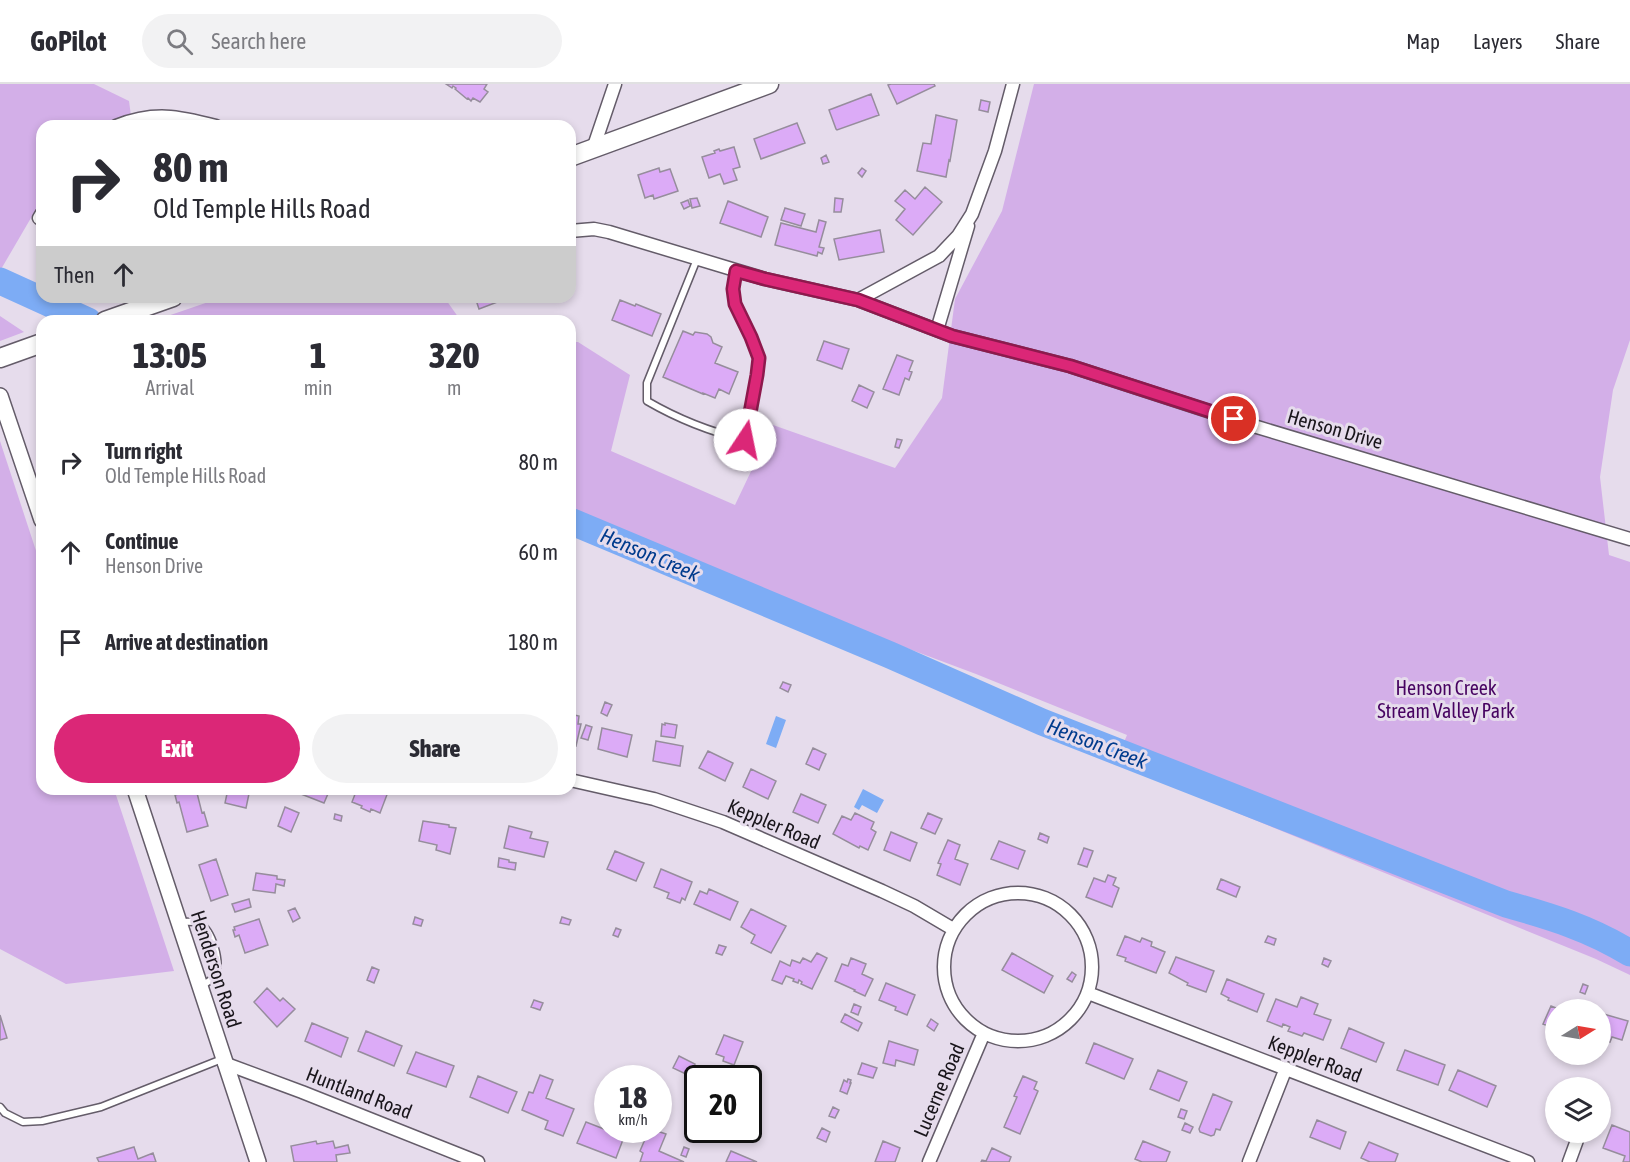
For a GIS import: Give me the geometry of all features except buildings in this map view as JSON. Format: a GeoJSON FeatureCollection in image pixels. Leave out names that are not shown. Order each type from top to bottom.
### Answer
{"type":"FeatureCollection","features":[{"type":"Feature","properties":{"kind":"main road"},"geometry":{"type":"LineString","coordinates":[[576,155],[769,84]]}},
{"type":"Feature","properties":{"kind":"main road"},"geometry":{"type":"LineString","coordinates":[[122,315],[156,303]]}},
{"type":"Feature","properties":{"kind":"main road"},"geometry":{"type":"LineString","coordinates":[[0,358],[36,345]]}},
{"type":"Feature","properties":{"kind":"street"},"geometry":{"type":"LineString","coordinates":[[593,149],[615,84]]}},
{"type":"Feature","properties":{"kind":"street"},"geometry":{"type":"LineString","coordinates":[[937,330],[972,214],[995,151],[1013,84]]}},
{"type":"Feature","properties":{"kind":"street"},"geometry":{"type":"LineString","coordinates":[[135,120],[160,116],[177,116],[193,120]]}},
{"type":"Feature","properties":{"kind":"street"},"geometry":{"type":"LineString","coordinates":[[858,300],[939,255],[958,236],[972,214]]}},
{"type":"Feature","properties":{"kind":"street","name":"Henson Drive"},"geometry":{"type":"LineString","coordinates":[[576,230],[594,229],[609,232],[765,279],[858,300],[937,330],[1070,366],[1257,427],[1630,539]]}},
{"type":"Feature","properties":{"kind":"street"},"geometry":{"type":"LineString","coordinates":[[0,396],[36,502]]}},
{"type":"Feature","properties":{"kind":"street","name":"Keppler Road"},"geometry":{"type":"LineString","coordinates":[[576,781],[654,799],[723,822],[882,891],[954,929]]}},
{"type":"Feature","properties":{"kind":"street","name":"Henderson Road"},"geometry":{"type":"LineString","coordinates":[[137,795],[258,1162]]}},
{"type":"Feature","properties":{"kind":"street"},"geometry":{"type":"LineString","coordinates":[[1021,893],[1041,897],[1059,905],[1074,918],[1085,935],[1091,954],[1092,974],[1088,993],[1080,1009],[1068,1023],[1053,1033],[1036,1040],[1018,1042],[1001,1039],[984,1033],[968,1021],[956,1006],[948,988],[945,968],[946,948],[954,929],[983,903],[1001,896],[1021,893]]}},
{"type":"Feature","properties":{"kind":"street","name":"Keppler Road"},"geometry":{"type":"LineString","coordinates":[[1088,993],[1528,1162]]}},
{"type":"Feature","properties":{"kind":"street","name":"Lucerne Road"},"geometry":{"type":"LineString","coordinates":[[929,1162],[984,1033]]}},
{"type":"Feature","properties":{"kind":"street","name":"Huntland Road"},"geometry":{"type":"LineString","coordinates":[[223,1061],[478,1162]]}},
{"type":"Feature","properties":{"kind":"street"},"geometry":{"type":"LineString","coordinates":[[1249,1162],[1286,1068]]}},
{"type":"Feature","properties":{"kind":"street"},"geometry":{"type":"LineString","coordinates":[[1569,1162],[1576,1143]]}},
{"type":"Feature","properties":{"kind":"lane"},"geometry":{"type":"LineString","coordinates":[[697,259],[647,382],[647,401],[664,411],[719,434],[745,440],[759,358],[735,304],[733,289],[736,271]]}},
{"type":"Feature","properties":{"kind":"lane"},"geometry":{"type":"LineString","coordinates":[[179,922],[197,922],[206,929],[214,946],[218,962],[217,972],[212,979],[200,987]]}},
{"type":"Feature","properties":{"kind":"lane"},"geometry":{"type":"LineString","coordinates":[[0,1107],[5,1113],[23,1122],[51,1119],[101,1107],[223,1061]]}},
{"type":"Feature","properties":{"kind":"green space"},"geometry":{"type":"Polygon","coordinates":[[[0,84],[94,84],[129,101],[131,116],[123,120],[36,120],[36,209],[0,271],[0,84]]]}},
{"type":"Feature","properties":{"kind":"green space","name":"Henson Creek Stream Valley Park"},"geometry":{"type":"Polygon","coordinates":[[[1034,84],[1630,84],[1630,340],[1613,390],[1600,477],[1609,555],[1630,562],[1630,975],[1596,959],[1235,812],[1117,759],[1127,735],[976,674],[576,524],[576,342],[630,375],[611,451],[735,505],[773,425],[895,468],[942,398],[955,299],[1002,211],[1034,84]]]}},
{"type":"Feature","properties":{"kind":"green space"},"geometry":{"type":"Polygon","coordinates":[[[206,303],[448,303],[457,315],[170,315],[206,303]]]}},
{"type":"Feature","properties":{"kind":"green space"},"geometry":{"type":"Polygon","coordinates":[[[0,316],[24,332],[0,341],[0,316]]]}},
{"type":"Feature","properties":{"kind":"green space"},"geometry":{"type":"Polygon","coordinates":[[[0,441],[36,551],[36,795],[116,795],[174,971],[66,984],[0,949],[0,441]]]}},
{"type":"Feature","properties":{"kind":"water"},"geometry":{"type":"Polygon","coordinates":[[[776,716],[786,720],[776,748],[766,744],[776,716]]]}},
{"type":"Feature","properties":{"kind":"water"},"geometry":{"type":"Polygon","coordinates":[[[863,789],[884,800],[877,813],[862,805],[859,810],[854,807],[863,789]]]}},
{"type":"Feature","properties":{"kind":"waterway","name":"Henson Creek"},"geometry":{"type":"LineString","coordinates":[[0,281],[36,297]]}},
{"type":"Feature","properties":{"kind":"waterway","name":"Henson Creek"},"geometry":{"type":"LineString","coordinates":[[48,303],[75,315]]}},
{"type":"Feature","properties":{"kind":"waterway","name":"Henson Creek"},"geometry":{"type":"LineString","coordinates":[[576,524],[890,655],[1042,722],[1506,904],[1570,924],[1630,953]]}},
{"type":"Feature","properties":{"kind":"route"},"geometry":{"type":"LineString","coordinates":[[745,440],[759,358],[735,304],[733,289],[736,271],[858,300],[952,336],[1070,366],[1234,419]]}}]}
